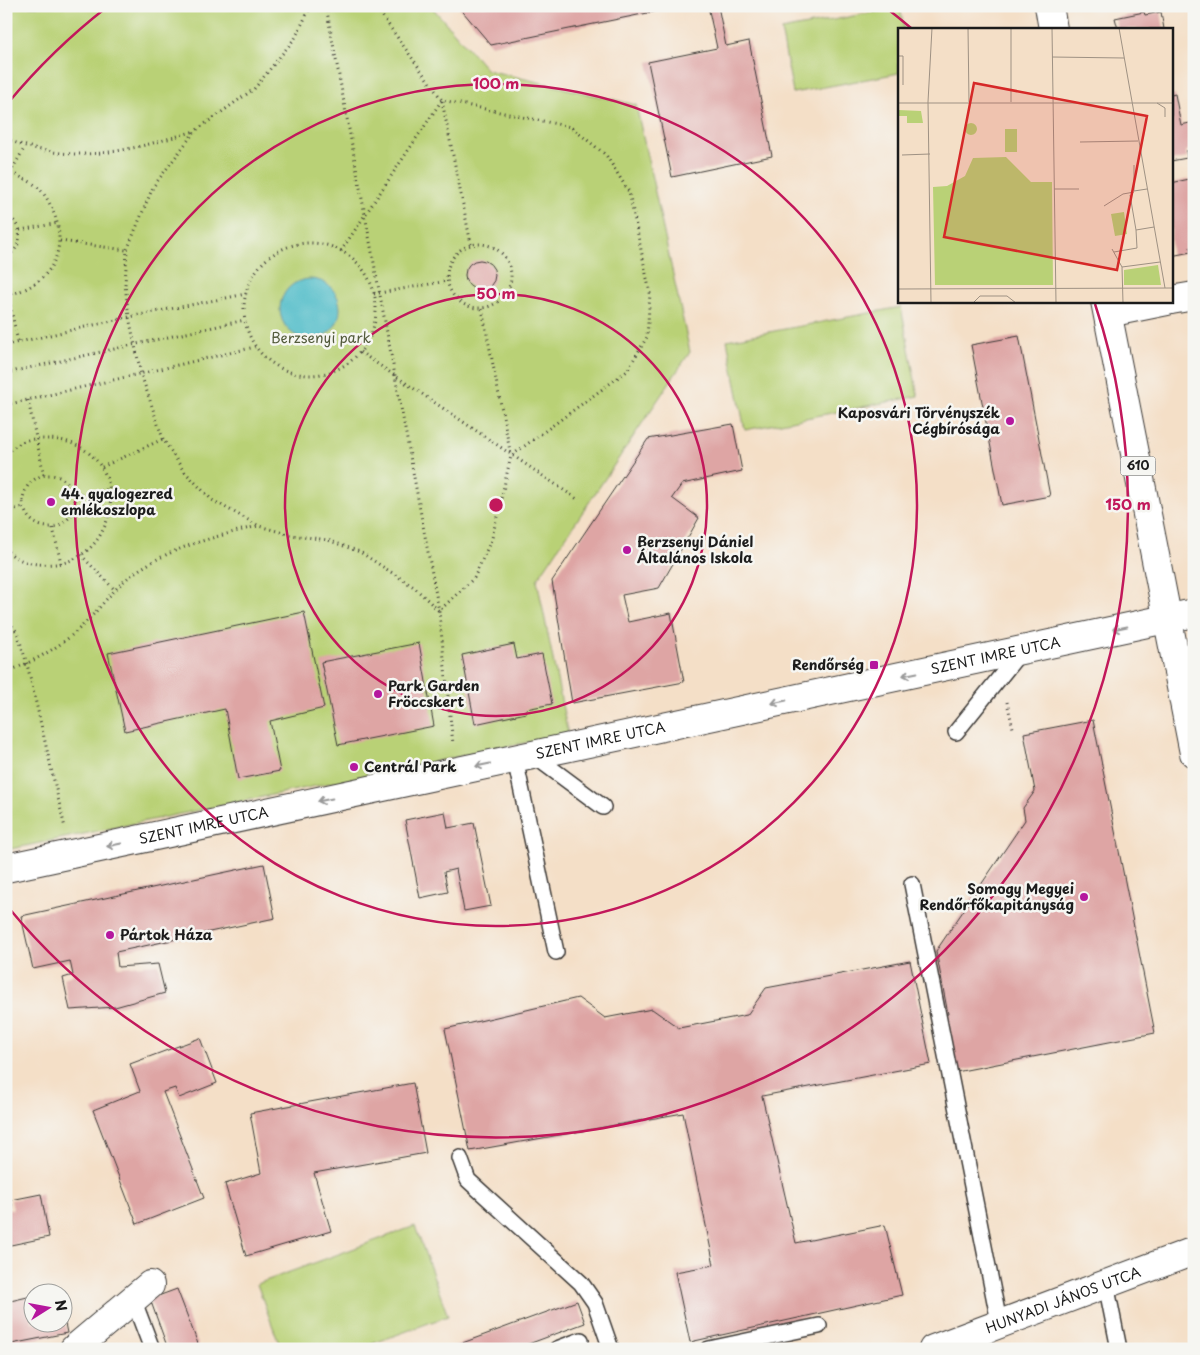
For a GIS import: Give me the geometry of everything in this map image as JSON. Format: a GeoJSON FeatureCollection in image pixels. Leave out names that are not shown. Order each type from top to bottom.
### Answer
{"type":"FeatureCollection","features":[{"type":"Feature","properties":{"kind":"street"},"geometry":{"type":"LineString","coordinates":[[1049,6],[1053,28]]}},
{"type":"Feature","properties":{"kind":"street"},"geometry":{"type":"LineString","coordinates":[[1172,300],[1194,296]]}},
{"type":"Feature","properties":{"kind":"street"},"geometry":{"type":"LineString","coordinates":[[1106,307],[1157,302]]}},
{"type":"Feature","properties":{"kind":"street","name":"610"},"geometry":{"type":"LineString","coordinates":[[1106,307],[1181,615],[1194,754]]}},
{"type":"Feature","properties":{"kind":"street","name":"SZENT IMRE UTCA"},"geometry":{"type":"LineString","coordinates":[[6,868],[1181,615]]}},
{"type":"Feature","properties":{"kind":"street","name":"HUNYADI JÁNOS UTCA"},"geometry":{"type":"LineString","coordinates":[[933,1349],[1000,1322],[1194,1251]]}},
{"type":"Feature","properties":{"kind":"street"},"geometry":{"type":"LineString","coordinates":[[74,1349],[142,1292]]}},
{"type":"Feature","properties":{"kind":"lane"},"geometry":{"type":"LineString","coordinates":[[956,732],[1022,650]]}},
{"type":"Feature","properties":{"kind":"lane"},"geometry":{"type":"LineString","coordinates":[[524,757],[603,807]]}},
{"type":"Feature","properties":{"kind":"lane"},"geometry":{"type":"LineString","coordinates":[[524,757],[556,952]]}},
{"type":"Feature","properties":{"kind":"lane"},"geometry":{"type":"LineString","coordinates":[[912,884],[1000,1322]]}},
{"type":"Feature","properties":{"kind":"lane"},"geometry":{"type":"LineString","coordinates":[[460,1158],[468,1180],[581,1283],[595,1303],[611,1349]]}},
{"type":"Feature","properties":{"kind":"lane"},"geometry":{"type":"LineString","coordinates":[[1106,1284],[1119,1349]]}},
{"type":"Feature","properties":{"kind":"lane"},"geometry":{"type":"LineString","coordinates":[[142,1292],[152,1349]]}},
{"type":"Feature","properties":{"kind":"lane"},"geometry":{"type":"LineString","coordinates":[[709,1349],[818,1326]]}},
{"type":"Feature","properties":{"kind":"lane"},"geometry":{"type":"LineString","coordinates":[[557,1349],[582,1340]]}},
{"type":"Feature","properties":{"kind":"path"},"geometry":{"type":"LineString","coordinates":[[312,6],[296,38],[254,89],[195,131],[153,187],[127,250],[125,284],[128,317],[142,374],[163,439],[183,470],[212,500],[259,526],[291,535],[328,540],[360,552],[414,587],[439,612]]}},
{"type":"Feature","properties":{"kind":"path"},"geometry":{"type":"LineString","coordinates":[[326,6],[397,378],[439,612],[455,772]]}},
{"type":"Feature","properties":{"kind":"path"},"geometry":{"type":"LineString","coordinates":[[371,6],[380,13],[442,100],[471,245]]}},
{"type":"Feature","properties":{"kind":"path"},"geometry":{"type":"LineString","coordinates":[[341,251],[366,217],[442,100]]}},
{"type":"Feature","properties":{"kind":"path"},"geometry":{"type":"LineString","coordinates":[[442,100],[571,127],[606,155],[629,192],[650,293],[647,337],[627,371],[511,456]]}},
{"type":"Feature","properties":{"kind":"path"},"geometry":{"type":"LineString","coordinates":[[6,139],[25,147],[78,156],[134,149],[195,131]]}},
{"type":"Feature","properties":{"kind":"path"},"geometry":{"type":"LineString","coordinates":[[7,295],[24,290],[41,280],[55,261],[60,241],[59,223],[47,197],[32,182],[8,173],[25,147]]}},
{"type":"Feature","properties":{"kind":"path"},"geometry":{"type":"LineString","coordinates":[[6,214],[13,218],[20,230],[18,246],[6,257]]}},
{"type":"Feature","properties":{"kind":"path"},"geometry":{"type":"LineString","coordinates":[[20,230],[59,223]]}},
{"type":"Feature","properties":{"kind":"path"},"geometry":{"type":"LineString","coordinates":[[60,241],[127,250]]}},
{"type":"Feature","properties":{"kind":"path"},"geometry":{"type":"LineString","coordinates":[[302,244],[322,244],[341,251],[356,263],[367,277],[374,294],[375,315],[370,334],[360,352],[346,365],[328,373],[309,376],[290,372],[272,364],[254,347],[245,320],[246,294],[253,275],[266,260],[283,249],[302,244]]}},
{"type":"Feature","properties":{"kind":"path"},"geometry":{"type":"LineString","coordinates":[[471,245],[492,246],[504,255],[509,263],[511,276],[509,287],[500,300],[482,309],[470,308],[459,301],[451,292],[447,281],[450,260],[461,248],[471,245]]}},
{"type":"Feature","properties":{"kind":"path"},"geometry":{"type":"LineString","coordinates":[[374,294],[447,281]]}},
{"type":"Feature","properties":{"kind":"path"},"geometry":{"type":"LineString","coordinates":[[6,286],[18,342]]}},
{"type":"Feature","properties":{"kind":"path"},"geometry":{"type":"LineString","coordinates":[[6,345],[128,317],[246,294]]}},
{"type":"Feature","properties":{"kind":"path"},"geometry":{"type":"LineString","coordinates":[[439,612],[474,578],[492,538],[511,456],[482,309]]}},
{"type":"Feature","properties":{"kind":"path"},"geometry":{"type":"LineString","coordinates":[[6,373],[245,320]]}},
{"type":"Feature","properties":{"kind":"path"},"geometry":{"type":"LineString","coordinates":[[6,405],[254,347]]}},
{"type":"Feature","properties":{"kind":"path"},"geometry":{"type":"LineString","coordinates":[[360,352],[577,499]]}},
{"type":"Feature","properties":{"kind":"path"},"geometry":{"type":"LineString","coordinates":[[28,400],[44,474]]}},
{"type":"Feature","properties":{"kind":"path"},"geometry":{"type":"LineString","coordinates":[[6,453],[23,442],[37,439],[63,440],[89,452],[102,467],[111,488],[111,509],[105,528],[94,545],[81,555],[61,563],[33,565],[13,556],[6,550]]}},
{"type":"Feature","properties":{"kind":"path"},"geometry":{"type":"LineString","coordinates":[[102,467],[163,439]]}},
{"type":"Feature","properties":{"kind":"path"},"geometry":{"type":"LineString","coordinates":[[44,474],[52,474],[64,478],[76,495],[72,516],[62,525],[53,528],[40,526],[32,521],[23,507],[23,497],[27,486],[35,478],[44,474]]}},
{"type":"Feature","properties":{"kind":"path"},"geometry":{"type":"LineString","coordinates":[[76,495],[111,488]]}},
{"type":"Feature","properties":{"kind":"path"},"geometry":{"type":"LineString","coordinates":[[6,511],[23,507]]}},
{"type":"Feature","properties":{"kind":"path"},"geometry":{"type":"LineString","coordinates":[[6,672],[27,664],[57,647],[85,623],[115,590],[136,571],[186,545],[259,526]]}},
{"type":"Feature","properties":{"kind":"path"},"geometry":{"type":"LineString","coordinates":[[53,528],[61,563]]}},
{"type":"Feature","properties":{"kind":"path"},"geometry":{"type":"LineString","coordinates":[[81,555],[115,590]]}},
{"type":"Feature","properties":{"kind":"path"},"geometry":{"type":"LineString","coordinates":[[6,618],[17,632],[27,664],[71,854]]}},
{"type":"Feature","properties":{"kind":"green space","name":"Berzsenyi park"},"geometry":{"type":"Polygon","coordinates":[[[6,6],[431,6],[487,70],[636,105],[690,352],[537,580],[568,734],[6,850],[6,6]]]}},
{"type":"Feature","properties":{"kind":"green space"},"geometry":{"type":"Polygon","coordinates":[[[900,7],[904,28],[898,28],[898,73],[793,93],[781,30],[900,7]]]}},
{"type":"Feature","properties":{"kind":"green space"},"geometry":{"type":"Polygon","coordinates":[[[901,307],[918,396],[745,430],[727,340],[901,307]]]}},
{"type":"Feature","properties":{"kind":"green space"},"geometry":{"type":"Polygon","coordinates":[[[415,1226],[448,1316],[358,1349],[281,1349],[257,1284],[415,1226]]]}},
{"type":"Feature","properties":{"kind":"water"},"geometry":{"type":"Polygon","coordinates":[[[304,279],[316,279],[327,284],[335,292],[340,303],[338,321],[327,334],[316,339],[304,339],[293,334],[285,326],[280,315],[280,303],[285,292],[293,284],[304,279]]]}},
{"type":"Feature","properties":{"kind":"building"},"geometry":{"type":"Polygon","coordinates":[[[458,6],[677,6],[677,7],[491,45],[458,6]]]}},
{"type":"Feature","properties":{"kind":"building"},"geometry":{"type":"Polygon","coordinates":[[[708,6],[718,6],[726,46],[749,41],[772,156],[672,177],[648,62],[717,48],[708,6]]]}},
{"type":"Feature","properties":{"kind":"building"},"geometry":{"type":"Polygon","coordinates":[[[1144,12],[1145,15],[1161,12],[1164,28],[1118,28],[1115,18],[1144,12]]]}},
{"type":"Feature","properties":{"kind":"building"},"geometry":{"type":"Polygon","coordinates":[[[1175,94],[1181,125],[1194,122],[1194,149],[1186,151],[1187,158],[1172,161],[1172,95],[1175,94]]]}},
{"type":"Feature","properties":{"kind":"building"},"geometry":{"type":"Polygon","coordinates":[[[1194,178],[1194,246],[1190,247],[1191,252],[1172,256],[1172,183],[1194,178]]]}},
{"type":"Feature","properties":{"kind":"building"},"geometry":{"type":"Polygon","coordinates":[[[480,260],[491,264],[495,275],[491,286],[480,290],[469,286],[465,275],[469,264],[480,260]]]}},
{"type":"Feature","properties":{"kind":"building","name":"Kaposvári Törvényszék Cégbírósága"},"geometry":{"type":"Polygon","coordinates":[[[1019,336],[1050,496],[1002,505],[971,345],[1019,336]]]}},
{"type":"Feature","properties":{"kind":"building","name":"Berzsenyi Dániel Általános Iskola"},"geometry":{"type":"Polygon","coordinates":[[[733,424],[742,471],[682,484],[672,498],[699,518],[659,588],[622,595],[628,622],[671,613],[684,682],[572,703],[552,581],[648,439],[733,424]]]}},
{"type":"Feature","properties":{"kind":"building"},"geometry":{"type":"Polygon","coordinates":[[[304,612],[324,708],[270,721],[280,771],[238,779],[225,709],[125,731],[108,653],[304,612]]]}},
{"type":"Feature","properties":{"kind":"building","name":"Park Garden Fröccskert"},"geometry":{"type":"Polygon","coordinates":[[[419,643],[434,726],[338,745],[321,662],[419,643]]]}},
{"type":"Feature","properties":{"kind":"building"},"geometry":{"type":"Polygon","coordinates":[[[514,644],[517,659],[542,654],[552,704],[526,709],[526,713],[475,724],[462,655],[514,644]]]}},
{"type":"Feature","properties":{"kind":"building","name":"Somogy Megyei Rendőrfőkapitányság"},"geometry":{"type":"Polygon","coordinates":[[[1093,720],[1155,1033],[951,1073],[940,1016],[948,1014],[936,951],[1025,820],[1023,808],[1035,791],[1024,733],[1093,720]]]}},
{"type":"Feature","properties":{"kind":"building"},"geometry":{"type":"Polygon","coordinates":[[[445,812],[448,828],[474,823],[491,906],[464,911],[456,869],[444,872],[448,892],[420,898],[405,820],[445,812]]]}},
{"type":"Feature","properties":{"kind":"building","name":"Pártok Háza"},"geometry":{"type":"Polygon","coordinates":[[[264,864],[275,918],[116,952],[118,967],[158,964],[165,993],[115,1007],[70,1010],[63,978],[73,975],[70,961],[33,969],[21,916],[264,864]]]}},
{"type":"Feature","properties":{"kind":"building"},"geometry":{"type":"Polygon","coordinates":[[[910,961],[931,1064],[762,1096],[796,1243],[885,1225],[902,1295],[690,1342],[675,1272],[714,1265],[683,1113],[470,1151],[445,1029],[578,998],[605,1018],[652,1009],[679,1028],[747,1015],[766,988],[910,961]]]}},
{"type":"Feature","properties":{"kind":"building"},"geometry":{"type":"Polygon","coordinates":[[[200,1038],[217,1083],[179,1098],[175,1088],[163,1092],[204,1198],[137,1224],[93,1110],[140,1091],[130,1064],[200,1038]]]}},
{"type":"Feature","properties":{"kind":"building"},"geometry":{"type":"Polygon","coordinates":[[[413,1083],[426,1153],[314,1173],[331,1231],[246,1256],[225,1184],[261,1173],[250,1113],[413,1083]]]}},
{"type":"Feature","properties":{"kind":"building"},"geometry":{"type":"Polygon","coordinates":[[[41,1194],[49,1237],[6,1246],[6,1210],[13,1209],[11,1200],[41,1194]]]}},
{"type":"Feature","properties":{"kind":"building"},"geometry":{"type":"Polygon","coordinates":[[[177,1289],[200,1349],[168,1349],[150,1299],[177,1289]]]}},
{"type":"Feature","properties":{"kind":"building"},"geometry":{"type":"Polygon","coordinates":[[[22,1298],[22,1332],[67,1333],[6,1345],[6,1302],[22,1298]]]}},
{"type":"Feature","properties":{"kind":"building"},"geometry":{"type":"Polygon","coordinates":[[[577,1301],[585,1323],[515,1349],[446,1349],[577,1301]]]}},
{"type":"Feature","properties":{"kind":"place","name":"Kaposvári Törvényszék Cégbírósága"},"geometry":{"type":"Point","coordinates":[1010,421]}},
{"type":"Feature","properties":{"kind":"place","name":"44. gyalogezred emlékoszlopa"},"geometry":{"type":"Point","coordinates":[51,502]}},
{"type":"Feature","properties":{"kind":"place","name":"Berzsenyi Dániel Általános Iskola"},"geometry":{"type":"Point","coordinates":[627,550]}},
{"type":"Feature","properties":{"kind":"place","name":"Rendőrség"},"geometry":{"type":"Point","coordinates":[874,665]}},
{"type":"Feature","properties":{"kind":"place","name":"Park Garden Fröccskert"},"geometry":{"type":"Point","coordinates":[378,694]}},
{"type":"Feature","properties":{"kind":"place","name":"Centrál Park"},"geometry":{"type":"Point","coordinates":[354,767]}},
{"type":"Feature","properties":{"kind":"place","name":"Somogy Megyei Rendőrfőkapitányság"},"geometry":{"type":"Point","coordinates":[1084,897]}},
{"type":"Feature","properties":{"kind":"place","name":"Pártok Háza"},"geometry":{"type":"Point","coordinates":[110,935]}}]}
